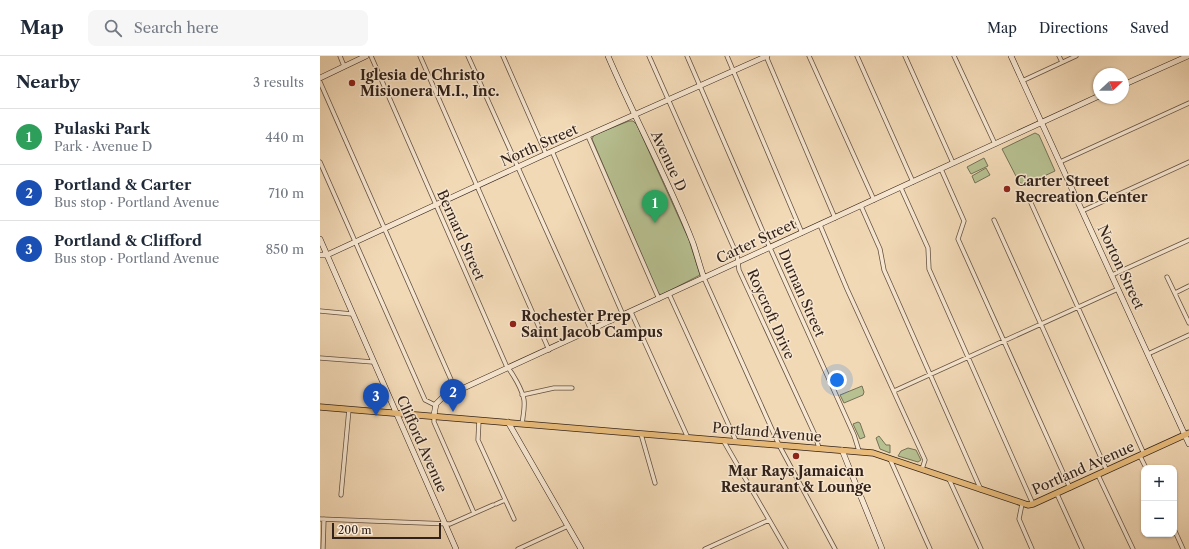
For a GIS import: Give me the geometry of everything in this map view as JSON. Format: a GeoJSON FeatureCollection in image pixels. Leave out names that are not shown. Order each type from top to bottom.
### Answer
{"type":"FeatureCollection","features":[{"type":"Feature","properties":{"kind":"main road"},"geometry":{"type":"LineString","coordinates":[[320,78],[366,56]]}},
{"type":"Feature","properties":{"kind":"main road","name":"Avenue D"},"geometry":{"type":"LineString","coordinates":[[608,56],[634,116],[653,152],[685,226],[704,278]]}},
{"type":"Feature","properties":{"kind":"main road","name":"North Street"},"geometry":{"type":"LineString","coordinates":[[320,255],[327,254],[355,242],[518,166],[767,56]]}},
{"type":"Feature","properties":{"kind":"main road","name":"Norton Street"},"geometry":{"type":"LineString","coordinates":[[1011,56],[1148,354],[1187,434],[1189,444]]}},
{"type":"Feature","properties":{"kind":"main road"},"geometry":{"type":"LineString","coordinates":[[1129,82],[1188,56]]}},
{"type":"Feature","properties":{"kind":"main road","name":"Carter Street"},"geometry":{"type":"LineString","coordinates":[[435,405],[440,399],[456,391],[549,350],[1093,99]]}},
{"type":"Feature","properties":{"kind":"main road","name":"Clifford Avenue"},"geometry":{"type":"LineString","coordinates":[[320,239],[456,549]]}},
{"type":"Feature","properties":{"kind":"main road"},"geometry":{"type":"LineString","coordinates":[[434,415],[435,405]]}},
{"type":"Feature","properties":{"kind":"main road","name":"Portland Avenue"},"geometry":{"type":"LineString","coordinates":[[320,407],[434,415],[522,424],[859,451],[890,458],[1022,504],[1033,504],[1187,434]]}},
{"type":"Feature","properties":{"kind":"main road"},"geometry":{"type":"LineString","coordinates":[[508,422],[581,549]]}},
{"type":"Feature","properties":{"kind":"main road"},"geometry":{"type":"LineString","coordinates":[[842,450],[882,549]]}},
{"type":"Feature","properties":{"kind":"street"},"geometry":{"type":"LineString","coordinates":[[340,56],[344,66]]}},
{"type":"Feature","properties":{"kind":"street","name":"Bernard Street"},"geometry":{"type":"LineString","coordinates":[[370,56],[508,368],[522,395],[524,402],[522,424]]}},
{"type":"Feature","properties":{"kind":"street"},"geometry":{"type":"LineString","coordinates":[[420,56],[549,350]]}},
{"type":"Feature","properties":{"kind":"street"},"geometry":{"type":"LineString","coordinates":[[468,56],[591,330]]}},
{"type":"Feature","properties":{"kind":"street"},"geometry":{"type":"LineString","coordinates":[[503,56],[546,154]]}},
{"type":"Feature","properties":{"kind":"street","name":"Roycroft Drive"},"geometry":{"type":"LineString","coordinates":[[649,56],[737,255],[739,270],[815,435],[819,448]]}},
{"type":"Feature","properties":{"kind":"street","name":"Durnan Street"},"geometry":{"type":"LineString","coordinates":[[687,56],[770,248],[854,436],[859,451]]}},
{"type":"Feature","properties":{"kind":"street"},"geometry":{"type":"LineString","coordinates":[[727,56],[802,233]]}},
{"type":"Feature","properties":{"kind":"street"},"geometry":{"type":"LineString","coordinates":[[767,56],[835,218]]}},
{"type":"Feature","properties":{"kind":"street"},"geometry":{"type":"LineString","coordinates":[[809,56],[874,200]]}},
{"type":"Feature","properties":{"kind":"street"},"geometry":{"type":"LineString","coordinates":[[857,56],[913,182]]}},
{"type":"Feature","properties":{"kind":"street"},"geometry":{"type":"LineString","coordinates":[[905,56],[953,163]]}},
{"type":"Feature","properties":{"kind":"street"},"geometry":{"type":"LineString","coordinates":[[954,56],[995,144]]}},
{"type":"Feature","properties":{"kind":"street"},"geometry":{"type":"LineString","coordinates":[[1059,56],[1062,62]]}},
{"type":"Feature","properties":{"kind":"street"},"geometry":{"type":"LineString","coordinates":[[1022,81],[1076,56]]}},
{"type":"Feature","properties":{"kind":"street"},"geometry":{"type":"LineString","coordinates":[[320,82],[456,391]]}},
{"type":"Feature","properties":{"kind":"street"},"geometry":{"type":"LineString","coordinates":[[1060,162],[1189,103]]}},
{"type":"Feature","properties":{"kind":"street"},"geometry":{"type":"LineString","coordinates":[[588,136],[659,299]]}},
{"type":"Feature","properties":{"kind":"street"},"geometry":{"type":"LineString","coordinates":[[552,151],[623,315]]}},
{"type":"Feature","properties":{"kind":"street"},"geometry":{"type":"LineString","coordinates":[[320,162],[425,401],[435,405]]}},
{"type":"Feature","properties":{"kind":"street"},"geometry":{"type":"LineString","coordinates":[[1082,211],[1189,162]]}},
{"type":"Feature","properties":{"kind":"street"},"geometry":{"type":"LineString","coordinates":[[941,169],[964,222],[958,239],[1070,488]]}},
{"type":"Feature","properties":{"kind":"street"},"geometry":{"type":"LineString","coordinates":[[901,188],[928,248],[929,269],[1033,504]]}},
{"type":"Feature","properties":{"kind":"street"},"geometry":{"type":"LineString","coordinates":[[1031,203],[1078,307],[1145,465]]}},
{"type":"Feature","properties":{"kind":"street"},"geometry":{"type":"LineString","coordinates":[[861,206],[880,249],[884,270],[982,490]]}},
{"type":"Feature","properties":{"kind":"street"},"geometry":{"type":"LineString","coordinates":[[994,220],[1107,471]]}},
{"type":"Feature","properties":{"kind":"street"},"geometry":{"type":"LineString","coordinates":[[820,224],[847,290],[925,460],[922,469]]}},
{"type":"Feature","properties":{"kind":"street"},"geometry":{"type":"LineString","coordinates":[[1112,275],[1189,240]]}},
{"type":"Feature","properties":{"kind":"street"},"geometry":{"type":"LineString","coordinates":[[1167,277],[1189,324]]}},
{"type":"Feature","properties":{"kind":"street"},"geometry":{"type":"LineString","coordinates":[[704,278],[779,445],[834,549]]}},
{"type":"Feature","properties":{"kind":"street"},"geometry":{"type":"LineString","coordinates":[[1175,293],[1189,286]]}},
{"type":"Feature","properties":{"kind":"street"},"geometry":{"type":"LineString","coordinates":[[894,391],[1118,289]]}},
{"type":"Feature","properties":{"kind":"street"},"geometry":{"type":"LineString","coordinates":[[669,294],[736,441]]}},
{"type":"Feature","properties":{"kind":"street"},"geometry":{"type":"LineString","coordinates":[[320,311],[352,314]]}},
{"type":"Feature","properties":{"kind":"street"},"geometry":{"type":"LineString","coordinates":[[631,312],[688,438]]}},
{"type":"Feature","properties":{"kind":"street"},"geometry":{"type":"LineString","coordinates":[[1148,354],[1189,335]]}},
{"type":"Feature","properties":{"kind":"street"},"geometry":{"type":"LineString","coordinates":[[320,358],[373,362]]}},
{"type":"Feature","properties":{"kind":"street"},"geometry":{"type":"LineString","coordinates":[[522,395],[554,388],[572,388]]}},
{"type":"Feature","properties":{"kind":"street"},"geometry":{"type":"LineString","coordinates":[[341,495],[349,409]]}},
{"type":"Feature","properties":{"kind":"street"},"geometry":{"type":"LineString","coordinates":[[434,415],[434,422],[474,513]]}},
{"type":"Feature","properties":{"kind":"street"},"geometry":{"type":"LineString","coordinates":[[479,420],[478,440],[514,519]]}},
{"type":"Feature","properties":{"kind":"street"},"geometry":{"type":"LineString","coordinates":[[641,434],[655,484]]}},
{"type":"Feature","properties":{"kind":"street"},"geometry":{"type":"LineString","coordinates":[[723,440],[786,549]]}},
{"type":"Feature","properties":{"kind":"street"},"geometry":{"type":"LineString","coordinates":[[890,458],[930,549]]}},
{"type":"Feature","properties":{"kind":"street"},"geometry":{"type":"LineString","coordinates":[[1098,475],[1133,549]]}},
{"type":"Feature","properties":{"kind":"street"},"geometry":{"type":"LineString","coordinates":[[949,479],[981,549]]}},
{"type":"Feature","properties":{"kind":"street"},"geometry":{"type":"LineString","coordinates":[[1056,494],[1082,549]]}},
{"type":"Feature","properties":{"kind":"street"},"geometry":{"type":"LineString","coordinates":[[323,549],[322,519],[450,524],[505,500]]}},
{"type":"Feature","properties":{"kind":"street"},"geometry":{"type":"LineString","coordinates":[[1022,504],[1020,519],[1031,549]]}},
{"type":"Feature","properties":{"kind":"street"},"geometry":{"type":"LineString","coordinates":[[705,549],[769,520]]}},
{"type":"Feature","properties":{"kind":"street"},"geometry":{"type":"LineString","coordinates":[[518,549],[568,526]]}},
{"type":"Feature","properties":{"kind":"street"},"geometry":{"type":"LineString","coordinates":[[1177,536],[1183,549]]}},
{"type":"Feature","properties":{"kind":"green space"},"geometry":{"type":"Polygon","coordinates":[[[629,121],[633,121],[637,125],[689,240],[700,275],[661,295],[658,293],[592,139],[594,135],[629,121]]]}},
{"type":"Feature","properties":{"kind":"green space"},"geometry":{"type":"Polygon","coordinates":[[[1035,133],[1039,135],[1055,171],[1025,185],[1019,182],[1002,149],[1035,133]]]}},
{"type":"Feature","properties":{"kind":"green space"},"geometry":{"type":"Polygon","coordinates":[[[984,158],[988,166],[971,174],[967,167],[984,158]]]}},
{"type":"Feature","properties":{"kind":"green space"},"geometry":{"type":"Polygon","coordinates":[[[986,168],[990,175],[975,183],[972,176],[986,168]]]}},
{"type":"Feature","properties":{"kind":"green space"},"geometry":{"type":"Polygon","coordinates":[[[862,386],[864,392],[863,395],[844,403],[840,395],[862,386]]]}},
{"type":"Feature","properties":{"kind":"green space"},"geometry":{"type":"Polygon","coordinates":[[[858,422],[860,423],[865,437],[860,439],[853,424],[858,422]]]}},
{"type":"Feature","properties":{"kind":"green space"},"geometry":{"type":"Polygon","coordinates":[[[879,436],[886,445],[890,445],[890,453],[880,449],[876,438],[879,436]]]}},
{"type":"Feature","properties":{"kind":"green space"},"geometry":{"type":"Polygon","coordinates":[[[908,448],[916,450],[921,460],[918,462],[898,456],[901,451],[908,448]]]}},
{"type":"Feature","properties":{"kind":"place","name":"Iglesia de Christo Misionera M.I., Inc."},"geometry":{"type":"Point","coordinates":[352,83]}},
{"type":"Feature","properties":{"kind":"place","name":"Carter Street Recreation Center"},"geometry":{"type":"Point","coordinates":[1007,189]}},
{"type":"Feature","properties":{"kind":"place","name":"Pulaski Park"},"geometry":{"type":"Point","coordinates":[655,223]}},
{"type":"Feature","properties":{"kind":"place","name":"Rochester Prep Saint Jacob Campus"},"geometry":{"type":"Point","coordinates":[513,324]}},
{"type":"Feature","properties":{"kind":"place","name":"Portland & Carter"},"geometry":{"type":"Point","coordinates":[453,412]}},
{"type":"Feature","properties":{"kind":"place","name":"Portland & Clifford"},"geometry":{"type":"Point","coordinates":[376,416]}},
{"type":"Feature","properties":{"kind":"place","name":"Mar Rays Jamaican Restaurant & Lounge"},"geometry":{"type":"Point","coordinates":[796,456]}}]}
